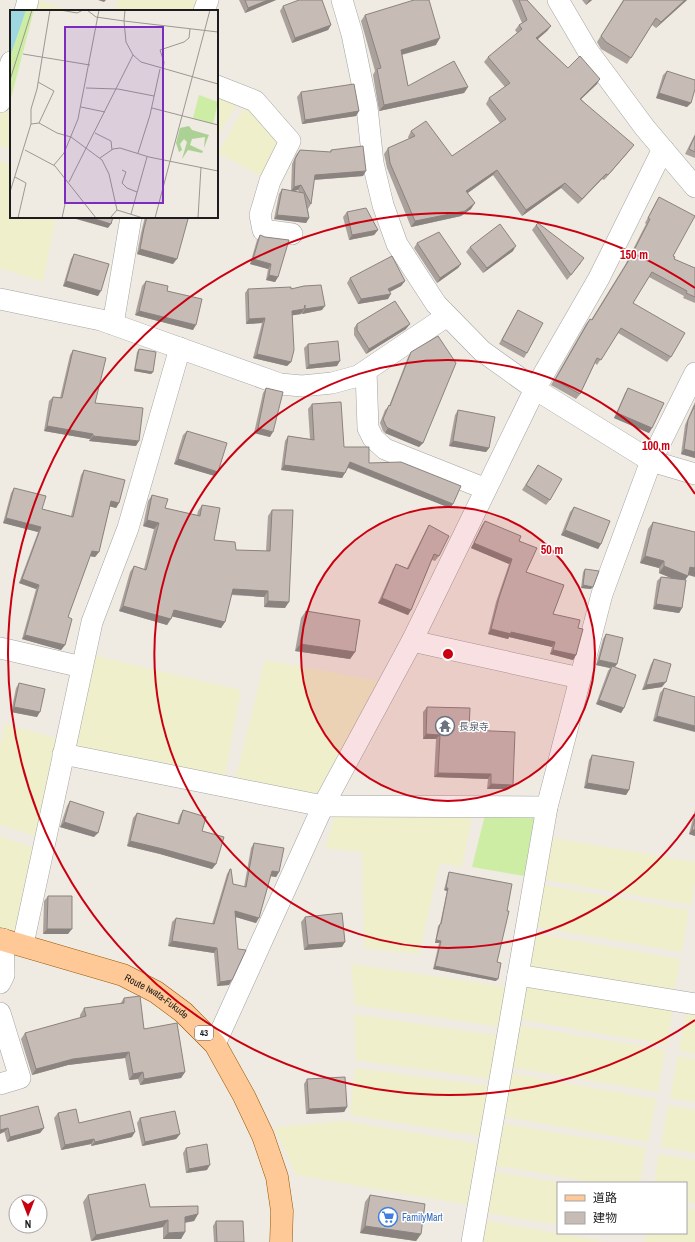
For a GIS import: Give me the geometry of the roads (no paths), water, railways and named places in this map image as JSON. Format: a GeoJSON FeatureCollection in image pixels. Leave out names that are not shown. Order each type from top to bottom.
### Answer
{"type":"FeatureCollection","features":[{"type":"Feature","properties":{"kind":"main road","name":"Route Iwata-Fukude"},"geometry":{"type":"LineString","coordinates":[[9,941],[123,975],[156,992],[183,1012],[215,1044],[244,1096],[263,1136],[277,1177],[282,1211],[281,1242]]}},
{"type":"Feature","properties":{"kind":"street"},"geometry":{"type":"LineString","coordinates":[[25,10],[28,0]]}},
{"type":"Feature","properties":{"kind":"street"},"geometry":{"type":"LineString","coordinates":[[204,10],[208,0]]}},
{"type":"Feature","properties":{"kind":"street"},"geometry":{"type":"LineString","coordinates":[[342,0],[352,34],[367,107],[372,163],[383,205],[397,244],[436,304],[482,351],[535,389],[651,461],[695,474]]}},
{"type":"Feature","properties":{"kind":"street"},"geometry":{"type":"LineString","coordinates":[[558,0],[588,51],[645,128],[695,187]]}},
{"type":"Feature","properties":{"kind":"street"},"geometry":{"type":"LineString","coordinates":[[0,102],[10,66]]}},
{"type":"Feature","properties":{"kind":"street"},"geometry":{"type":"LineString","coordinates":[[218,86],[255,101],[290,141],[270,181],[260,215],[263,230],[292,234]]}},
{"type":"Feature","properties":{"kind":"street"},"geometry":{"type":"LineString","coordinates":[[215,1044],[323,806],[412,641],[535,389],[599,278],[663,149]]}},
{"type":"Feature","properties":{"kind":"street"},"geometry":{"type":"LineString","coordinates":[[113,324],[132,218]]}},
{"type":"Feature","properties":{"kind":"street"},"geometry":{"type":"LineString","coordinates":[[0,298],[101,320],[280,384],[302,386],[332,383],[358,376],[447,316]]}},
{"type":"Feature","properties":{"kind":"street"},"geometry":{"type":"LineString","coordinates":[[0,983],[4,975],[9,941],[63,754],[92,622],[128,528],[180,348]]}},
{"type":"Feature","properties":{"kind":"street"},"geometry":{"type":"LineString","coordinates":[[366,371],[368,428],[373,438],[385,449],[486,488]]}},
{"type":"Feature","properties":{"kind":"street"},"geometry":{"type":"LineString","coordinates":[[472,1242],[547,807],[580,678],[602,594],[651,461],[695,373]]}},
{"type":"Feature","properties":{"kind":"street"},"geometry":{"type":"LineString","coordinates":[[412,641],[580,678]]}},
{"type":"Feature","properties":{"kind":"street"},"geometry":{"type":"LineString","coordinates":[[0,648],[82,667]]}},
{"type":"Feature","properties":{"kind":"street"},"geometry":{"type":"LineString","coordinates":[[63,754],[323,806],[547,807]]}},
{"type":"Feature","properties":{"kind":"street"},"geometry":{"type":"LineString","coordinates":[[518,975],[695,1004]]}},
{"type":"Feature","properties":{"kind":"street"},"geometry":{"type":"LineString","coordinates":[[0,1013],[20,1078],[0,1084]]}},
{"type":"Feature","properties":{"kind":"place","name":"長泉寺"},"geometry":{"type":"Point","coordinates":[445,726]}},
{"type":"Feature","properties":{"kind":"place","name":"FamilyMart"},"geometry":{"type":"Point","coordinates":[388,1217]}}]}
